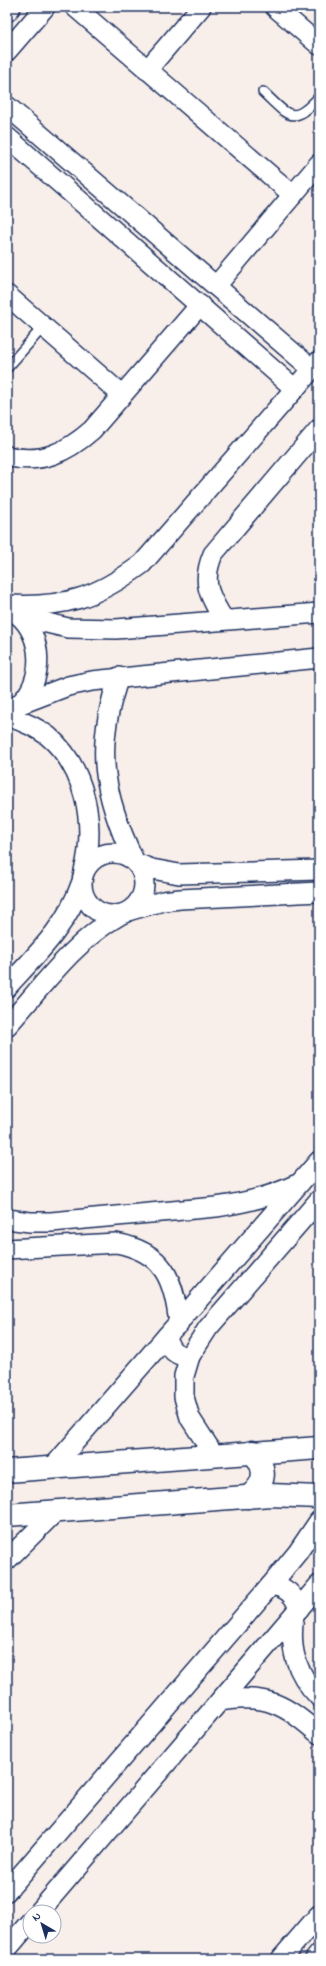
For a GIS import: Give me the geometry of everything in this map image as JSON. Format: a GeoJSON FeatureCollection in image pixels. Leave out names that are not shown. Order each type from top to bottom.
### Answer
{"type":"FeatureCollection","features":[{"type":"Feature","properties":{"kind":"street"},"geometry":{"type":"LineString","coordinates":[[7,12],[11,7]]}},
{"type":"Feature","properties":{"kind":"street"},"geometry":{"type":"LineString","coordinates":[[7,51],[45,7]]}},
{"type":"Feature","properties":{"kind":"street"},"geometry":{"type":"LineString","coordinates":[[75,7],[293,195]]}},
{"type":"Feature","properties":{"kind":"street"},"geometry":{"type":"LineString","coordinates":[[147,70],[201,7]]}},
{"type":"Feature","properties":{"kind":"street"},"geometry":{"type":"LineString","coordinates":[[276,7],[319,45]]}},
{"type":"Feature","properties":{"kind":"street"},"geometry":{"type":"LineString","coordinates":[[7,106],[216,286],[316,365],[142,564],[119,582],[93,595],[72,601],[36,607],[7,605]]}},
{"type":"Feature","properties":{"kind":"street"},"geometry":{"type":"LineString","coordinates":[[7,137],[295,389]]}},
{"type":"Feature","properties":{"kind":"street"},"geometry":{"type":"LineString","coordinates":[[216,286],[319,164]]}},
{"type":"Feature","properties":{"kind":"street"},"geometry":{"type":"LineString","coordinates":[[7,296],[122,395]]}},
{"type":"Feature","properties":{"kind":"street"},"geometry":{"type":"LineString","coordinates":[[7,456],[36,459],[57,454],[76,444],[92,430],[200,305]]}},
{"type":"Feature","properties":{"kind":"street"},"geometry":{"type":"LineString","coordinates":[[224,620],[215,605],[208,586],[208,566],[213,554],[319,429]]}},
{"type":"Feature","properties":{"kind":"street"},"geometry":{"type":"LineString","coordinates":[[7,605],[22,617],[32,633],[38,651],[37,670],[32,688],[12,711]]}},
{"type":"Feature","properties":{"kind":"street"},"geometry":{"type":"LineString","coordinates":[[22,617],[45,624],[92,630],[319,613]]}},
{"type":"Feature","properties":{"kind":"street"},"geometry":{"type":"LineString","coordinates":[[12,711],[68,686],[119,677],[319,658]]}},
{"type":"Feature","properties":{"kind":"street"},"geometry":{"type":"LineString","coordinates":[[7,1026],[81,943],[106,923],[126,913],[138,903],[143,894],[145,884],[143,873],[136,862],[120,828],[106,780],[103,754],[105,728],[110,702],[119,677]]}},
{"type":"Feature","properties":{"kind":"street"},"geometry":{"type":"LineString","coordinates":[[7,987],[57,932],[76,901],[89,854],[89,816],[76,775],[64,754],[48,737],[12,711]]}},
{"type":"Feature","properties":{"kind":"street"},"geometry":{"type":"LineString","coordinates":[[319,870],[179,874],[152,870],[125,855],[116,853],[97,857],[89,864],[82,878],[83,896],[94,909],[109,916],[126,913],[163,901],[180,899],[319,892]]}},
{"type":"Feature","properties":{"kind":"street"},"geometry":{"type":"LineString","coordinates":[[53,1467],[319,1161]]}},
{"type":"Feature","properties":{"kind":"street"},"geometry":{"type":"LineString","coordinates":[[7,1218],[30,1222],[51,1222],[216,1207],[266,1197],[300,1183]]}},
{"type":"Feature","properties":{"kind":"street"},"geometry":{"type":"LineString","coordinates":[[214,1455],[190,1418],[184,1397],[184,1376],[190,1356],[208,1328],[319,1200]]}},
{"type":"Feature","properties":{"kind":"street"},"geometry":{"type":"LineString","coordinates":[[7,1249],[116,1243],[131,1246],[145,1252],[158,1261],[173,1288],[173,1330],[170,1348],[174,1352],[184,1356],[190,1356]]}},
{"type":"Feature","properties":{"kind":"street"},"geometry":{"type":"LineString","coordinates":[[7,1471],[319,1448]]}},
{"type":"Feature","properties":{"kind":"street"},"geometry":{"type":"LineString","coordinates":[[248,1496],[257,1490],[262,1481],[263,1470],[260,1460],[252,1452]]}},
{"type":"Feature","properties":{"kind":"street"},"geometry":{"type":"LineString","coordinates":[[7,1515],[248,1496],[289,1495],[319,1497]]}},
{"type":"Feature","properties":{"kind":"street"},"geometry":{"type":"LineString","coordinates":[[7,1560],[56,1511]]}},
{"type":"Feature","properties":{"kind":"street"},"geometry":{"type":"LineString","coordinates":[[7,1891],[271,1585],[298,1552],[319,1521]]}},
{"type":"Feature","properties":{"kind":"street"},"geometry":{"type":"LineString","coordinates":[[271,1585],[286,1589],[292,1594],[296,1612],[291,1634],[293,1653],[300,1671],[310,1687],[319,1697]]}},
{"type":"Feature","properties":{"kind":"street"},"geometry":{"type":"LineString","coordinates":[[45,1904],[319,1585]]}},
{"type":"Feature","properties":{"kind":"street"},"geometry":{"type":"LineString","coordinates":[[220,1701],[238,1698],[251,1698],[274,1703],[291,1711],[314,1730]]}},
{"type":"Feature","properties":{"kind":"street"},"geometry":{"type":"LineString","coordinates":[[314,1730],[309,1711],[319,1704]]}},
{"type":"Feature","properties":{"kind":"street"},"geometry":{"type":"LineString","coordinates":[[281,1959],[319,1915]]}},
{"type":"Feature","properties":{"kind":"street"},"geometry":{"type":"LineString","coordinates":[[7,1949],[22,1931]]}},
{"type":"Feature","properties":{"kind":"street"},"geometry":{"type":"LineString","coordinates":[[315,1959],[319,1954]]}},
{"type":"Feature","properties":{"kind":"lane"},"geometry":{"type":"LineString","coordinates":[[263,92],[283,111],[293,115],[303,113],[319,97]]}},
{"type":"Feature","properties":{"kind":"lane"},"geometry":{"type":"LineString","coordinates":[[7,368],[43,327]]}}]}
